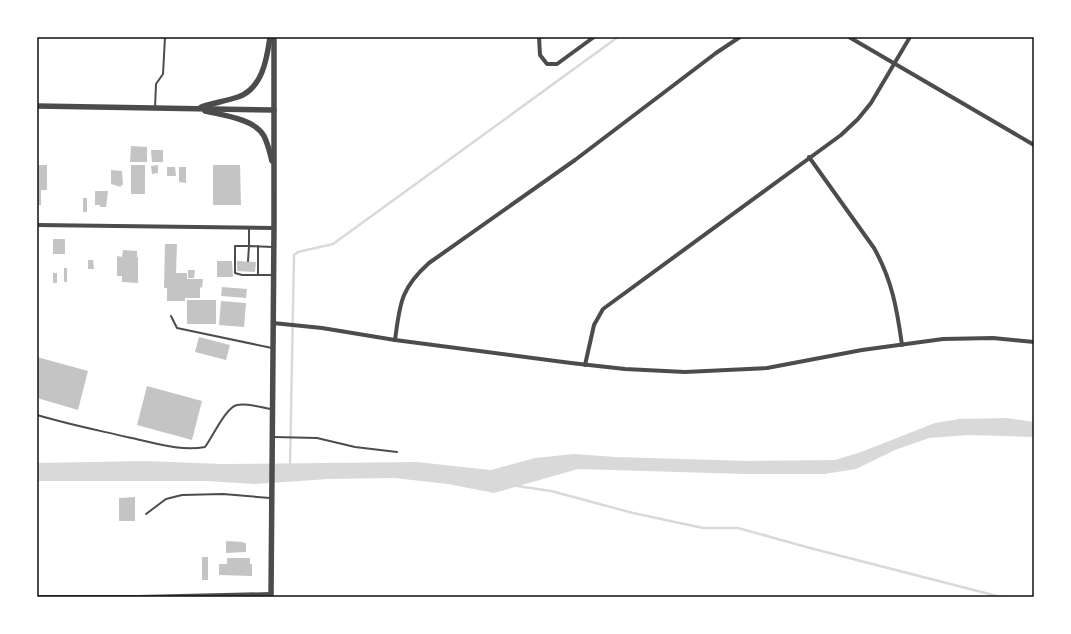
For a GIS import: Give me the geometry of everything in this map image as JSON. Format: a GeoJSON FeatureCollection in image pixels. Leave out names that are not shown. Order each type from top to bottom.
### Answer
{"type":"FeatureCollection","features":[{"type":"Feature","properties":{"kind":"street"},"geometry":{"type":"LineString","coordinates":[[195,108],[239,97],[251,89],[261,76],[267,60],[270,37]]}},
{"type":"Feature","properties":{"kind":"street"},"geometry":{"type":"LineString","coordinates":[[37,597],[271,596],[274,275],[274,37]]}},
{"type":"Feature","properties":{"kind":"street"},"geometry":{"type":"LineString","coordinates":[[539,37],[540,55],[546,64],[557,64],[594,37]]}},
{"type":"Feature","properties":{"kind":"street"},"geometry":{"type":"LineString","coordinates":[[395,340],[400,306],[405,291],[419,272],[429,263],[575,160],[740,37]]}},
{"type":"Feature","properties":{"kind":"street"},"geometry":{"type":"LineString","coordinates":[[849,37],[1034,145]]}},
{"type":"Feature","properties":{"kind":"street"},"geometry":{"type":"LineString","coordinates":[[585,365],[594,325],[603,309],[841,135],[858,119],[871,103],[910,37]]}},
{"type":"Feature","properties":{"kind":"street"},"geometry":{"type":"LineString","coordinates":[[37,106],[274,110]]}},
{"type":"Feature","properties":{"kind":"street"},"geometry":{"type":"LineString","coordinates":[[195,108],[243,120],[256,128],[264,135],[274,171]]}},
{"type":"Feature","properties":{"kind":"street"},"geometry":{"type":"LineString","coordinates":[[809,157],[881,260],[891,287],[902,345]]}},
{"type":"Feature","properties":{"kind":"street"},"geometry":{"type":"LineString","coordinates":[[37,225],[274,228]]}},
{"type":"Feature","properties":{"kind":"street"},"geometry":{"type":"LineString","coordinates":[[273,323],[297,325],[395,340],[585,365],[685,372],[767,368],[862,350],[967,338],[994,338],[1034,342]]}},
{"type":"Feature","properties":{"kind":"lane"},"geometry":{"type":"LineString","coordinates":[[155,108],[156,84],[163,74],[165,37]]}},
{"type":"Feature","properties":{"kind":"lane"},"geometry":{"type":"LineString","coordinates":[[248,261],[249,228]]}},
{"type":"Feature","properties":{"kind":"lane"},"geometry":{"type":"LineString","coordinates":[[274,247],[235,246],[235,273],[242,275],[274,275]]}},
{"type":"Feature","properties":{"kind":"lane"},"geometry":{"type":"LineString","coordinates":[[258,246],[258,275]]}},
{"type":"Feature","properties":{"kind":"lane"},"geometry":{"type":"LineString","coordinates":[[248,271],[249,275]]}},
{"type":"Feature","properties":{"kind":"lane"},"geometry":{"type":"LineString","coordinates":[[172,316],[177,328],[273,348]]}},
{"type":"Feature","properties":{"kind":"lane"},"geometry":{"type":"LineString","coordinates":[[37,415],[167,446],[194,450],[205,448],[229,409],[236,405],[272,409]]}},
{"type":"Feature","properties":{"kind":"lane"},"geometry":{"type":"LineString","coordinates":[[272,437],[316,438],[375,450],[397,452]]}},
{"type":"Feature","properties":{"kind":"lane"},"geometry":{"type":"LineString","coordinates":[[146,514],[166,499],[182,495],[223,494],[272,498]]}},
{"type":"Feature","properties":{"kind":"shaded area"},"geometry":{"type":"Polygon","coordinates":[[[1007,418],[1034,422],[1034,437],[969,435],[929,438],[895,450],[856,469],[824,474],[746,474],[578,469],[494,493],[448,484],[394,478],[329,479],[255,484],[206,481],[37,481],[37,463],[145,461],[222,464],[417,462],[491,470],[535,458],[574,454],[616,457],[749,461],[835,460],[861,452],[935,423],[959,419],[1007,418]]]}},
{"type":"Feature","properties":{"kind":"building"},"geometry":{"type":"Polygon","coordinates":[[[131,146],[147,147],[147,162],[130,162],[131,146]]]}},
{"type":"Feature","properties":{"kind":"building"},"geometry":{"type":"Polygon","coordinates":[[[151,150],[163,150],[163,162],[152,162],[151,150]]]}},
{"type":"Feature","properties":{"kind":"building"},"geometry":{"type":"Polygon","coordinates":[[[37,165],[47,165],[47,190],[41,190],[41,205],[37,205],[37,165]]]}},
{"type":"Feature","properties":{"kind":"building"},"geometry":{"type":"Polygon","coordinates":[[[131,165],[145,165],[145,194],[131,194],[131,165]]]}},
{"type":"Feature","properties":{"kind":"building"},"geometry":{"type":"Polygon","coordinates":[[[158,165],[158,173],[152,174],[151,166],[158,165]]]}},
{"type":"Feature","properties":{"kind":"building"},"geometry":{"type":"Polygon","coordinates":[[[213,165],[240,165],[241,205],[213,205],[213,165]]]}},
{"type":"Feature","properties":{"kind":"building"},"geometry":{"type":"Polygon","coordinates":[[[167,167],[175,167],[176,176],[167,176],[167,167]]]}},
{"type":"Feature","properties":{"kind":"building"},"geometry":{"type":"Polygon","coordinates":[[[179,167],[186,167],[186,183],[179,182],[179,167]]]}},
{"type":"Feature","properties":{"kind":"building"},"geometry":{"type":"Polygon","coordinates":[[[111,170],[122,171],[123,185],[121,185],[121,187],[111,184],[111,170]]]}},
{"type":"Feature","properties":{"kind":"building"},"geometry":{"type":"Polygon","coordinates":[[[95,191],[108,191],[106,207],[95,205],[95,191]]]}},
{"type":"Feature","properties":{"kind":"building"},"geometry":{"type":"Polygon","coordinates":[[[83,198],[87,198],[87,212],[83,212],[83,198]]]}},
{"type":"Feature","properties":{"kind":"building"},"geometry":{"type":"Polygon","coordinates":[[[53,239],[65,239],[65,254],[53,254],[53,239]]]}},
{"type":"Feature","properties":{"kind":"building"},"geometry":{"type":"Polygon","coordinates":[[[165,244],[177,244],[176,273],[187,273],[187,279],[203,279],[202,288],[200,287],[200,298],[185,298],[185,301],[167,301],[167,288],[164,288],[165,244]]]}},
{"type":"Feature","properties":{"kind":"building"},"geometry":{"type":"Polygon","coordinates":[[[123,250],[137,251],[138,283],[122,282],[122,276],[117,276],[117,256],[122,257],[123,250]]]}},
{"type":"Feature","properties":{"kind":"building"},"geometry":{"type":"Polygon","coordinates":[[[88,260],[93,260],[94,269],[88,269],[88,260]]]}},
{"type":"Feature","properties":{"kind":"building"},"geometry":{"type":"Polygon","coordinates":[[[217,261],[232,261],[233,277],[217,277],[217,261]]]}},
{"type":"Feature","properties":{"kind":"building"},"geometry":{"type":"Polygon","coordinates":[[[237,261],[256,262],[255,272],[237,271],[237,261]]]}},
{"type":"Feature","properties":{"kind":"building"},"geometry":{"type":"Polygon","coordinates":[[[64,268],[67,268],[67,282],[64,282],[64,268]]]}},
{"type":"Feature","properties":{"kind":"building"},"geometry":{"type":"Polygon","coordinates":[[[188,270],[195,270],[194,278],[188,278],[188,270]]]}},
{"type":"Feature","properties":{"kind":"building"},"geometry":{"type":"Polygon","coordinates":[[[53,273],[57,273],[57,283],[53,283],[53,273]]]}},
{"type":"Feature","properties":{"kind":"building"},"geometry":{"type":"Polygon","coordinates":[[[222,287],[247,289],[246,298],[221,296],[222,287]]]}},
{"type":"Feature","properties":{"kind":"building"},"geometry":{"type":"Polygon","coordinates":[[[187,300],[216,300],[216,324],[187,324],[187,300]]]}},
{"type":"Feature","properties":{"kind":"building"},"geometry":{"type":"Polygon","coordinates":[[[221,301],[246,303],[244,327],[219,325],[221,301]]]}},
{"type":"Feature","properties":{"kind":"building"},"geometry":{"type":"Polygon","coordinates":[[[199,337],[230,345],[226,360],[195,352],[199,337]]]}},
{"type":"Feature","properties":{"kind":"building"},"geometry":{"type":"Polygon","coordinates":[[[37,357],[88,371],[78,410],[37,398],[37,357]]]}},
{"type":"Feature","properties":{"kind":"building"},"geometry":{"type":"Polygon","coordinates":[[[147,386],[202,401],[192,440],[137,425],[147,386]]]}},
{"type":"Feature","properties":{"kind":"building"},"geometry":{"type":"Polygon","coordinates":[[[135,497],[135,521],[119,521],[119,498],[135,497]]]}},
{"type":"Feature","properties":{"kind":"building"},"geometry":{"type":"Polygon","coordinates":[[[226,541],[246,543],[246,552],[226,553],[226,541]]]}},
{"type":"Feature","properties":{"kind":"building"},"geometry":{"type":"Polygon","coordinates":[[[202,557],[208,557],[208,580],[202,580],[202,557]]]}},
{"type":"Feature","properties":{"kind":"building"},"geometry":{"type":"Polygon","coordinates":[[[227,558],[250,558],[250,564],[252,564],[252,576],[219,575],[219,564],[227,564],[227,558]]]}},
{"type":"Feature","properties":{"kind":"waterway"},"geometry":{"type":"LineString","coordinates":[[290,466],[294,255],[298,252],[333,244],[618,37]]}},
{"type":"Feature","properties":{"kind":"waterway"},"geometry":{"type":"LineString","coordinates":[[517,486],[551,491],[633,513],[703,528],[738,528],[1001,597]]}}]}
